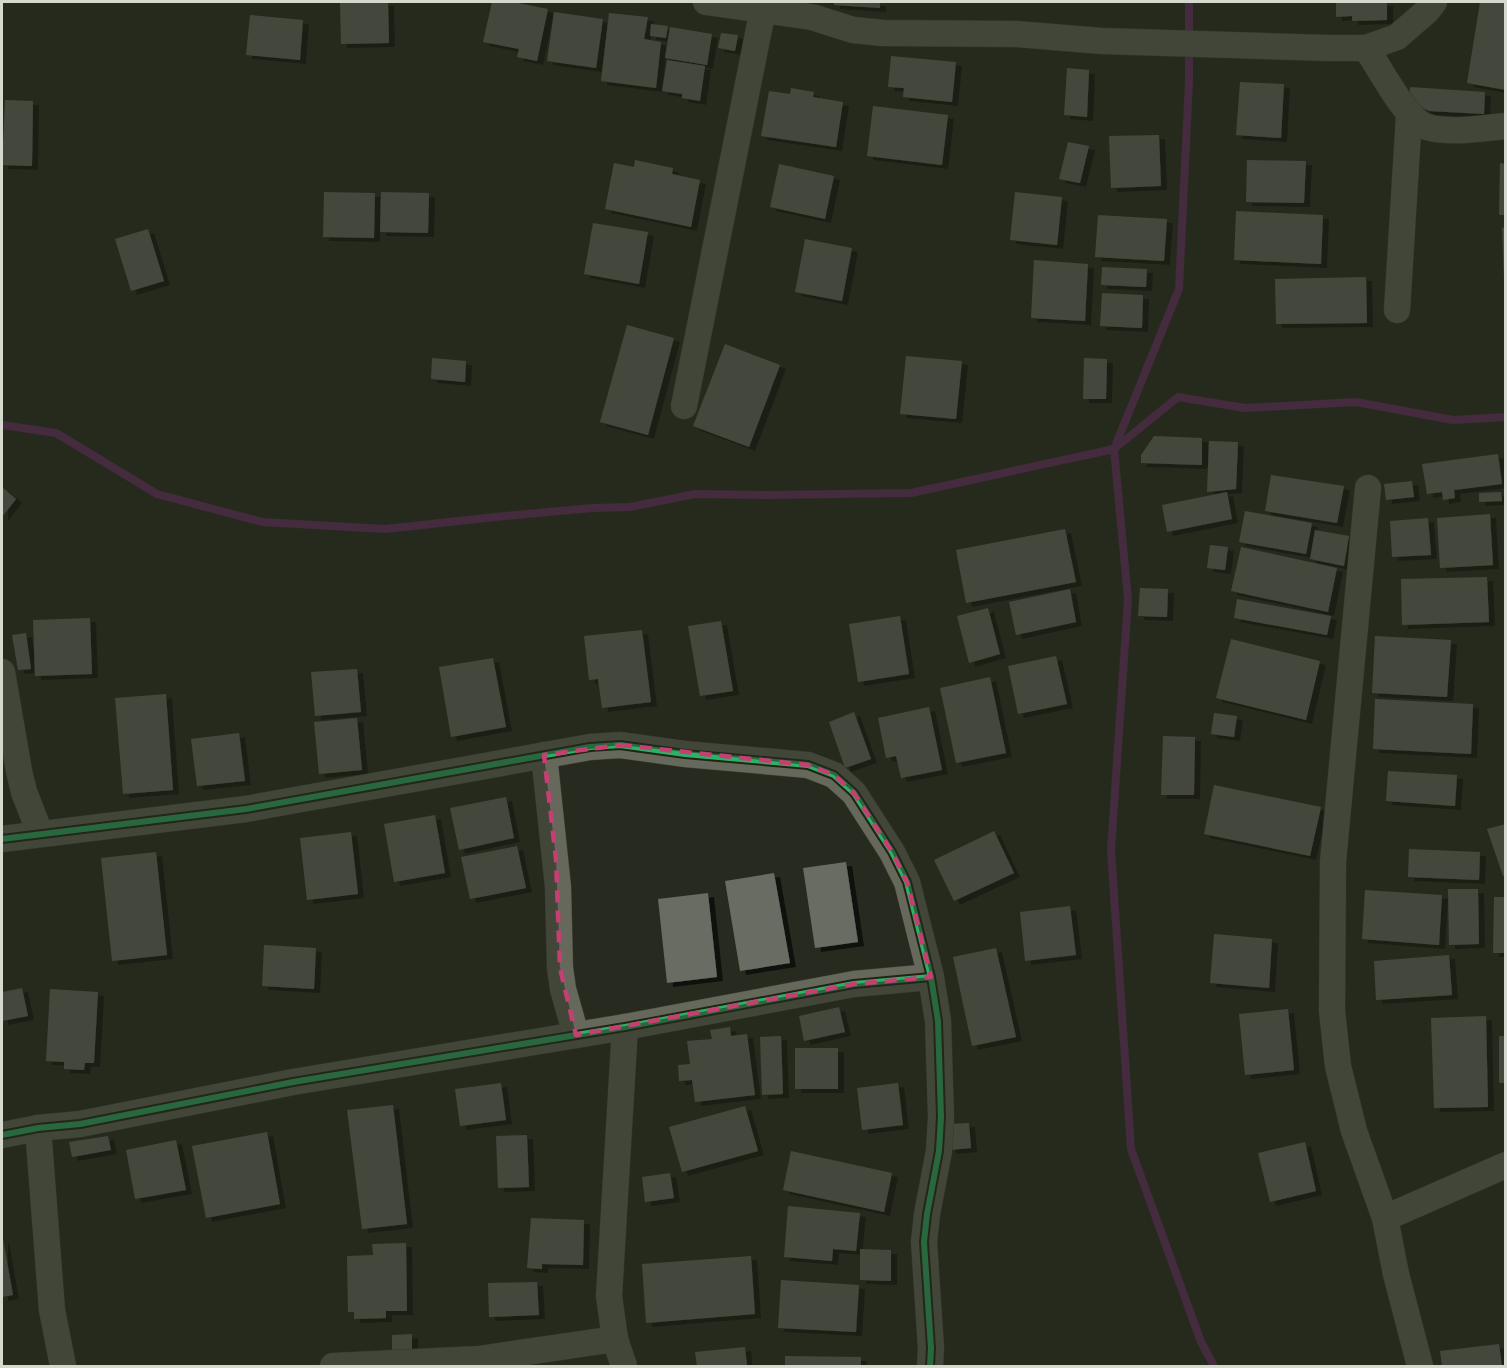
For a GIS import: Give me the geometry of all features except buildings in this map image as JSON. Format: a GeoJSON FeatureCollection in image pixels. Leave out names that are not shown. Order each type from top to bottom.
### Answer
{"type":"FeatureCollection","features":[{"type":"Feature","properties":{"kind":"street"},"geometry":{"type":"LineString","coordinates":[[706,2],[763,9],[812,9],[853,30],[883,33],[1016,34],[1102,41],[1328,48],[1366,48],[1397,37],[1434,2]]}},
{"type":"Feature","properties":{"kind":"street"},"geometry":{"type":"LineString","coordinates":[[684,406],[763,9]]}},
{"type":"Feature","properties":{"kind":"street"},"geometry":{"type":"LineString","coordinates":[[1366,48],[1410,116],[1425,126],[1461,130],[1506,126]]}},
{"type":"Feature","properties":{"kind":"street"},"geometry":{"type":"LineString","coordinates":[[1397,310],[1410,116]]}},
{"type":"Feature","properties":{"kind":"street"},"geometry":{"type":"LineString","coordinates":[[1368,488],[1333,862],[1332,1011],[1338,1066],[1354,1131],[1385,1218],[1396,1274],[1420,1366]]}},
{"type":"Feature","properties":{"kind":"street"},"geometry":{"type":"LineString","coordinates":[[2,672],[19,771],[24,792],[40,833]]}},
{"type":"Feature","properties":{"kind":"street"},"geometry":{"type":"LineString","coordinates":[[2,839],[246,809],[590,747],[620,745],[808,765],[834,775],[854,793],[892,852],[907,882],[931,977],[938,1021],[941,1117],[939,1150],[924,1242],[931,1348],[930,1366]]}},
{"type":"Feature","properties":{"kind":"street"},"geometry":{"type":"LineString","coordinates":[[544,755],[558,887],[560,968],[563,989],[576,1035]]}},
{"type":"Feature","properties":{"kind":"street"},"geometry":{"type":"LineString","coordinates":[[2,1135],[38,1128],[80,1125],[292,1082],[625,1028],[854,984],[931,977]]}},
{"type":"Feature","properties":{"kind":"street"},"geometry":{"type":"LineString","coordinates":[[624,1366],[615,1339],[609,1296],[625,1028]]}},
{"type":"Feature","properties":{"kind":"street"},"geometry":{"type":"LineString","coordinates":[[38,1128],[52,1310],[63,1366]]}},
{"type":"Feature","properties":{"kind":"street"},"geometry":{"type":"LineString","coordinates":[[1385,1218],[1506,1165]]}},
{"type":"Feature","properties":{"kind":"street"},"geometry":{"type":"LineString","coordinates":[[333,1366],[479,1359],[615,1339]]}},
{"type":"Feature","properties":{"kind":"highlighted area"},"geometry":{"type":"Polygon","coordinates":[[[620,745],[808,765],[834,775],[854,793],[892,852],[907,882],[931,977],[854,984],[576,1035],[560,968],[556,859],[544,755],[620,745]]]}},
{"type":"Feature","properties":{"kind":"waterway"},"geometry":{"type":"LineString","coordinates":[[1189,2],[1189,81],[1179,289],[1114,449],[1128,599],[1111,850],[1131,1149],[1201,1342],[1214,1366]]}},
{"type":"Feature","properties":{"kind":"waterway"},"geometry":{"type":"LineString","coordinates":[[2,425],[56,433],[157,494],[262,522],[385,529],[592,508],[630,507],[695,494],[911,493],[1114,449],[1178,397],[1245,408],[1356,402],[1453,420],[1506,417]]}},
{"type":"Feature","properties":{"kind":"cycle path"},"geometry":{"type":"LineString","coordinates":[[2,839],[246,809],[590,747],[620,745],[685,754],[808,765],[834,775],[854,793],[892,852],[907,882],[931,977],[938,1021],[941,1117],[939,1151],[924,1242],[931,1348],[930,1366]]}},
{"type":"Feature","properties":{"kind":"cycle path"},"geometry":{"type":"LineString","coordinates":[[2,1135],[38,1128],[80,1124],[293,1082],[625,1027],[854,984],[931,977]]}}]}
